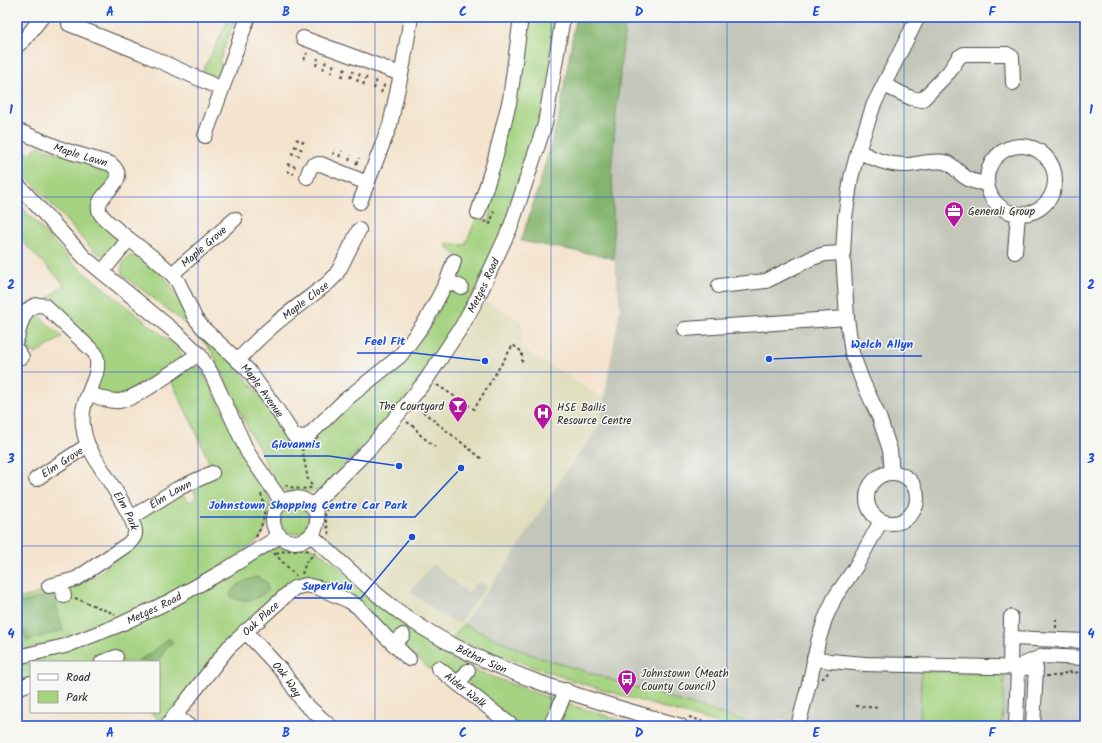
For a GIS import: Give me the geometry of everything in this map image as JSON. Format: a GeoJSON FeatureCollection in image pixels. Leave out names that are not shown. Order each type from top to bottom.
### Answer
{"type":"FeatureCollection","features":[{"type":"Feature","properties":{"kind":"street"},"geometry":{"type":"LineString","coordinates":[[17,46],[24,40],[42,17]]}},
{"type":"Feature","properties":{"kind":"street"},"geometry":{"type":"LineString","coordinates":[[205,136],[248,17]]}},
{"type":"Feature","properties":{"kind":"street"},"geometry":{"type":"LineString","coordinates":[[360,202],[390,125],[411,17]]}},
{"type":"Feature","properties":{"kind":"street"},"geometry":{"type":"LineString","coordinates":[[478,213],[495,159],[510,99],[520,17]]}},
{"type":"Feature","properties":{"kind":"street","name":"Metges Road"},"geometry":{"type":"LineString","coordinates":[[312,506],[371,447],[411,399],[426,380],[462,326],[478,297],[511,226],[545,124],[563,17]]}},
{"type":"Feature","properties":{"kind":"street"},"geometry":{"type":"LineString","coordinates":[[798,726],[825,619],[835,597],[855,568],[875,521],[874,516],[869,509],[867,493],[870,485],[883,475],[886,470],[890,450],[879,416],[862,380],[852,353],[846,318],[843,253],[845,218],[851,178],[874,104],[918,17]]}},
{"type":"Feature","properties":{"kind":"street"},"geometry":{"type":"LineString","coordinates":[[69,24],[142,53],[222,89]]}},
{"type":"Feature","properties":{"kind":"street"},"geometry":{"type":"LineString","coordinates":[[303,38],[401,74]]}},
{"type":"Feature","properties":{"kind":"street"},"geometry":{"type":"LineString","coordinates":[[884,85],[911,98],[922,100],[949,72],[958,57],[964,54],[1007,54],[1012,57],[1013,82]]}},
{"type":"Feature","properties":{"kind":"street","name":"Maple Lawn"},"geometry":{"type":"LineString","coordinates":[[27,139],[111,164],[117,168],[118,175],[116,182],[102,197],[99,211],[103,217],[129,239]]}},
{"type":"Feature","properties":{"kind":"street"},"geometry":{"type":"LineString","coordinates":[[1020,145],[1031,146],[1041,151],[1049,160],[1054,170],[1056,181],[1053,192],[1048,201],[1040,209],[1029,213],[1018,214],[1006,211],[996,204],[986,183],[987,171],[992,161],[999,153],[1009,147],[1020,145]]}},
{"type":"Feature","properties":{"kind":"street"},"geometry":{"type":"LineString","coordinates":[[858,152],[879,161],[893,164],[907,165],[944,161],[951,164],[968,180],[977,183],[986,183]]}},
{"type":"Feature","properties":{"kind":"street"},"geometry":{"type":"LineString","coordinates":[[300,176],[315,164],[321,164],[367,183]]}},
{"type":"Feature","properties":{"kind":"street"},"geometry":{"type":"LineString","coordinates":[[17,184],[85,258],[180,336],[199,354],[211,373],[248,453],[282,502]]}},
{"type":"Feature","properties":{"kind":"street"},"geometry":{"type":"LineString","coordinates":[[1015,252],[1018,214]]}},
{"type":"Feature","properties":{"kind":"street","name":"Maple Grove"},"geometry":{"type":"LineString","coordinates":[[172,274],[235,219]]}},
{"type":"Feature","properties":{"kind":"street","name":"Maple Close"},"geometry":{"type":"LineString","coordinates":[[238,361],[266,330],[335,276],[358,230]]}},
{"type":"Feature","properties":{"kind":"street"},"geometry":{"type":"LineString","coordinates":[[102,272],[129,239]]}},
{"type":"Feature","properties":{"kind":"street","name":"Maple Avenue"},"geometry":{"type":"LineString","coordinates":[[129,239],[172,274],[178,282],[195,318],[203,328],[248,370],[294,436],[302,436]]}},
{"type":"Feature","properties":{"kind":"street"},"geometry":{"type":"LineString","coordinates":[[719,286],[766,280],[812,258],[825,254],[843,253]]}},
{"type":"Feature","properties":{"kind":"street"},"geometry":{"type":"LineString","coordinates":[[302,436],[307,437],[344,401],[400,356],[427,319],[447,281],[454,261]]}},
{"type":"Feature","properties":{"kind":"street"},"geometry":{"type":"LineString","coordinates":[[447,281],[461,287]]}},
{"type":"Feature","properties":{"kind":"street","name":"Elm Park"},"geometry":{"type":"LineString","coordinates":[[17,339],[24,315],[31,307],[40,305],[45,306],[95,353],[98,359],[97,366],[84,406],[83,415],[85,435],[88,445],[131,518],[136,534],[133,539],[59,590]]}},
{"type":"Feature","properties":{"kind":"street"},"geometry":{"type":"LineString","coordinates":[[685,329],[846,318]]}},
{"type":"Feature","properties":{"kind":"street"},"geometry":{"type":"LineString","coordinates":[[89,393],[111,401],[126,399],[151,385],[199,354]]}},
{"type":"Feature","properties":{"kind":"street","name":"Elm Grove"},"geometry":{"type":"LineString","coordinates":[[36,478],[88,445]]}},
{"type":"Feature","properties":{"kind":"street"},"geometry":{"type":"LineString","coordinates":[[875,521],[897,523],[904,520],[911,515],[917,500],[913,484],[907,478],[886,470]]}},
{"type":"Feature","properties":{"kind":"street","name":"Elm Lawn"},"geometry":{"type":"LineString","coordinates":[[131,518],[177,489],[212,473]]}},
{"type":"Feature","properties":{"kind":"street"},"geometry":{"type":"LineString","coordinates":[[292,498],[298,498],[307,501],[312,506],[315,510],[317,520],[316,526],[311,535],[304,540],[294,542],[280,536],[274,527],[273,519],[275,510],[282,502],[292,498]]}},
{"type":"Feature","properties":{"kind":"street","name":"Bóthar Sion"},"geometry":{"type":"LineString","coordinates":[[311,535],[385,600],[422,628],[486,662],[566,690],[684,721]]}},
{"type":"Feature","properties":{"kind":"street","name":"Metges Road"},"geometry":{"type":"LineString","coordinates":[[17,657],[65,646],[119,625],[170,601],[280,536]]}},
{"type":"Feature","properties":{"kind":"street"},"geometry":{"type":"LineString","coordinates":[[301,585],[306,584],[319,588],[349,601],[358,607],[399,640],[409,658]]}},
{"type":"Feature","properties":{"kind":"street","name":"Oak Place"},"geometry":{"type":"LineString","coordinates":[[167,726],[228,648],[294,588],[301,585]]}},
{"type":"Feature","properties":{"kind":"street"},"geometry":{"type":"LineString","coordinates":[[1011,617],[1016,726]]}},
{"type":"Feature","properties":{"kind":"street","name":"Oak Way"},"geometry":{"type":"LineString","coordinates":[[245,631],[282,672],[304,703],[330,726]]}},
{"type":"Feature","properties":{"kind":"street"},"geometry":{"type":"LineString","coordinates":[[1011,638],[1085,641]]}},
{"type":"Feature","properties":{"kind":"street"},"geometry":{"type":"LineString","coordinates":[[1014,667],[1044,656],[1085,658]]}},
{"type":"Feature","properties":{"kind":"street"},"geometry":{"type":"LineString","coordinates":[[814,658],[865,664],[1036,668],[1033,726]]}},
{"type":"Feature","properties":{"kind":"street","name":"Alder Walk"},"geometry":{"type":"LineString","coordinates":[[438,668],[512,726]]}},
{"type":"Feature","properties":{"kind":"street"},"geometry":{"type":"LineString","coordinates":[[458,684],[468,671]]}},
{"type":"Feature","properties":{"kind":"street"},"geometry":{"type":"LineString","coordinates":[[17,688],[30,683]]}},
{"type":"Feature","properties":{"kind":"street"},"geometry":{"type":"LineString","coordinates":[[550,726],[566,690]]}},
{"type":"Feature","properties":{"kind":"street"},"geometry":{"type":"LineString","coordinates":[[175,715],[189,726]]}},
{"type":"Feature","properties":{"kind":"path"},"geometry":{"type":"LineString","coordinates":[[304,60],[307,53]]}},
{"type":"Feature","properties":{"kind":"path"},"geometry":{"type":"LineString","coordinates":[[316,66],[318,58]]}},
{"type":"Feature","properties":{"kind":"path"},"geometry":{"type":"LineString","coordinates":[[323,70],[326,61]]}},
{"type":"Feature","properties":{"kind":"path"},"geometry":{"type":"LineString","coordinates":[[330,73],[334,64]]}},
{"type":"Feature","properties":{"kind":"path"},"geometry":{"type":"LineString","coordinates":[[342,77],[345,68]]}},
{"type":"Feature","properties":{"kind":"path"},"geometry":{"type":"LineString","coordinates":[[350,78],[353,70]]}},
{"type":"Feature","properties":{"kind":"path"},"geometry":{"type":"LineString","coordinates":[[357,82],[360,73]]}},
{"type":"Feature","properties":{"kind":"path"},"geometry":{"type":"LineString","coordinates":[[363,85],[367,76]]}},
{"type":"Feature","properties":{"kind":"path"},"geometry":{"type":"LineString","coordinates":[[374,89],[377,80]]}},
{"type":"Feature","properties":{"kind":"path"},"geometry":{"type":"LineString","coordinates":[[381,93],[385,82]]}},
{"type":"Feature","properties":{"kind":"path"},"geometry":{"type":"LineString","coordinates":[[296,139],[305,144]]}},
{"type":"Feature","properties":{"kind":"path"},"geometry":{"type":"LineString","coordinates":[[294,146],[303,150]]}},
{"type":"Feature","properties":{"kind":"path"},"geometry":{"type":"LineString","coordinates":[[333,155],[335,149]]}},
{"type":"Feature","properties":{"kind":"path"},"geometry":{"type":"LineString","coordinates":[[339,157],[342,151]]}},
{"type":"Feature","properties":{"kind":"path"},"geometry":{"type":"LineString","coordinates":[[292,153],[300,156]]}},
{"type":"Feature","properties":{"kind":"path"},"geometry":{"type":"LineString","coordinates":[[349,161],[351,155]]}},
{"type":"Feature","properties":{"kind":"path"},"geometry":{"type":"LineString","coordinates":[[356,164],[359,158]]}},
{"type":"Feature","properties":{"kind":"path"},"geometry":{"type":"LineString","coordinates":[[287,164],[296,167]]}},
{"type":"Feature","properties":{"kind":"path"},"geometry":{"type":"LineString","coordinates":[[287,171],[300,176]]}},
{"type":"Feature","properties":{"kind":"path"},"geometry":{"type":"LineString","coordinates":[[436,385],[474,408],[513,345],[522,352],[522,365]]}},
{"type":"Feature","properties":{"kind":"path"},"geometry":{"type":"LineString","coordinates":[[407,422],[416,428],[418,433],[435,447]]}},
{"type":"Feature","properties":{"kind":"path"},"geometry":{"type":"LineString","coordinates":[[302,436],[308,480],[313,487]]}},
{"type":"Feature","properties":{"kind":"path"},"geometry":{"type":"LineString","coordinates":[[875,521],[861,506],[860,496],[867,477],[886,470]]}},
{"type":"Feature","properties":{"kind":"path"},"geometry":{"type":"LineString","coordinates":[[280,483],[295,488],[318,486]]}},
{"type":"Feature","properties":{"kind":"path"},"geometry":{"type":"LineString","coordinates":[[250,540],[260,531],[265,517],[262,495],[259,491]]}},
{"type":"Feature","properties":{"kind":"path"},"geometry":{"type":"LineString","coordinates":[[330,504],[325,516],[330,537]]}},
{"type":"Feature","properties":{"kind":"path"},"geometry":{"type":"LineString","coordinates":[[286,550],[299,550],[311,551],[314,553],[306,562],[301,576],[301,585],[299,580],[274,553],[286,550]]}},
{"type":"Feature","properties":{"kind":"path"},"geometry":{"type":"LineString","coordinates":[[59,590],[116,615],[111,617]]}},
{"type":"Feature","properties":{"kind":"path"},"geometry":{"type":"LineString","coordinates":[[856,706],[879,708]]}},
{"type":"Feature","properties":{"kind":"path"},"geometry":{"type":"LineString","coordinates":[[684,721],[717,726]]}},
{"type":"Feature","properties":{"kind":"shaded area"},"geometry":{"type":"Polygon","coordinates":[[[626,17],[1085,17],[1085,726],[803,726],[779,719],[765,726],[747,722],[532,655],[463,624],[516,551],[561,478],[599,427],[620,308],[614,260],[612,160],[626,17]]]}},
{"type":"Feature","properties":{"kind":"shaded area"},"geometry":{"type":"Polygon","coordinates":[[[486,301],[522,322],[521,348],[604,398],[599,427],[561,478],[516,551],[452,639],[394,600],[360,572],[329,542],[321,518],[323,508],[329,499],[406,419],[413,419],[420,409],[420,400],[453,353],[481,306],[486,301]]]}},
{"type":"Feature","properties":{"kind":"shaded area"},"geometry":{"type":"Polygon","coordinates":[[[433,564],[468,593],[476,583],[481,582],[487,586],[459,623],[440,614],[410,591],[433,564]]]}},
{"type":"Feature","properties":{"kind":"green space"},"geometry":{"type":"Polygon","coordinates":[[[230,17],[236,17],[219,62],[222,64],[219,73],[215,76],[202,72],[230,17]]]}},
{"type":"Feature","properties":{"kind":"green space"},"geometry":{"type":"Polygon","coordinates":[[[525,17],[558,17],[543,108],[515,204],[464,315],[395,413],[321,489],[300,494],[286,492],[277,486],[272,478],[212,352],[182,321],[124,276],[121,271],[123,263],[129,256],[143,257],[164,276],[184,306],[232,361],[278,419],[283,432],[296,441],[414,350],[436,316],[447,294],[464,283],[456,272],[458,257],[447,248],[447,243],[465,245],[477,217],[489,222],[491,212],[487,207],[525,17]]]}},
{"type":"Feature","properties":{"kind":"green space"},"geometry":{"type":"Polygon","coordinates":[[[576,17],[626,17],[612,160],[614,260],[608,257],[521,241],[559,116],[576,17]]]}},
{"type":"Feature","properties":{"kind":"green space"},"geometry":{"type":"Polygon","coordinates":[[[17,135],[23,141],[22,150],[31,154],[37,146],[107,169],[113,176],[100,194],[115,235],[114,243],[109,250],[102,255],[98,254],[89,246],[17,166],[17,135]]]}},
{"type":"Feature","properties":{"kind":"green space"},"geometry":{"type":"Polygon","coordinates":[[[17,202],[75,265],[174,345],[183,357],[173,366],[119,397],[98,392],[96,384],[101,367],[49,303],[50,297],[64,284],[17,236],[17,202]]]}},
{"type":"Feature","properties":{"kind":"green space"},"geometry":{"type":"Polygon","coordinates":[[[33,312],[62,337],[36,354],[23,345],[25,328],[33,312]]]}},
{"type":"Feature","properties":{"kind":"green space"},"geometry":{"type":"Polygon","coordinates":[[[195,366],[200,369],[206,378],[269,497],[270,511],[267,524],[262,535],[249,547],[210,574],[157,602],[102,626],[45,645],[17,652],[17,599],[34,595],[48,589],[69,592],[70,587],[96,576],[107,565],[140,541],[142,534],[140,521],[144,515],[178,495],[182,494],[189,502],[196,498],[194,488],[213,471],[195,429],[170,379],[189,367],[195,366]]]}},
{"type":"Feature","properties":{"kind":"green space"},"geometry":{"type":"Polygon","coordinates":[[[295,506],[305,510],[309,520],[305,530],[295,534],[285,530],[281,520],[285,510],[295,506]]]}},
{"type":"Feature","properties":{"kind":"green space"},"geometry":{"type":"Polygon","coordinates":[[[287,545],[298,545],[316,550],[434,649],[472,669],[557,701],[545,726],[520,726],[469,684],[469,680],[458,675],[427,668],[408,650],[405,642],[398,634],[393,634],[303,580],[163,723],[151,713],[160,713],[160,661],[118,661],[117,652],[89,661],[30,661],[30,677],[17,682],[17,664],[36,659],[273,548],[287,545]]]}},
{"type":"Feature","properties":{"kind":"green space"},"geometry":{"type":"Polygon","coordinates":[[[257,577],[266,582],[268,591],[251,600],[232,598],[230,595],[231,591],[237,585],[257,577]]]}},
{"type":"Feature","properties":{"kind":"green space"},"geometry":{"type":"Polygon","coordinates":[[[50,595],[54,596],[63,630],[27,641],[17,613],[17,604],[50,595]]]}},
{"type":"Feature","properties":{"kind":"green space"},"geometry":{"type":"Polygon","coordinates":[[[463,624],[532,655],[747,722],[765,726],[724,726],[574,681],[452,639],[463,624]]]}},
{"type":"Feature","properties":{"kind":"green space"},"geometry":{"type":"Polygon","coordinates":[[[170,639],[173,642],[166,647],[159,661],[138,661],[154,651],[170,639]]]}},
{"type":"Feature","properties":{"kind":"green space"},"geometry":{"type":"Polygon","coordinates":[[[921,671],[1004,675],[1002,726],[920,726],[921,671]]]}},
{"type":"Feature","properties":{"kind":"green space"},"geometry":{"type":"Polygon","coordinates":[[[566,705],[571,705],[639,726],[556,726],[563,717],[564,707],[566,705]]]}},
{"type":"Feature","properties":{"kind":"place","name":"Generali Group"},"geometry":{"type":"Point","coordinates":[954,228]}},
{"type":"Feature","properties":{"kind":"place","name":"Welch Allyn"},"geometry":{"type":"Point","coordinates":[769,359]}},
{"type":"Feature","properties":{"kind":"place","name":"Feel Fit"},"geometry":{"type":"Point","coordinates":[485,361]}},
{"type":"Feature","properties":{"kind":"place","name":"The Courtyard"},"geometry":{"type":"Point","coordinates":[458,423]}},
{"type":"Feature","properties":{"kind":"place","name":"HSE Bailis Resource Centre"},"geometry":{"type":"Point","coordinates":[543,430]}},
{"type":"Feature","properties":{"kind":"place","name":"Giovannis"},"geometry":{"type":"Point","coordinates":[399,466]}},
{"type":"Feature","properties":{"kind":"place","name":"Johnstown Shopping Centre Car Park"},"geometry":{"type":"Point","coordinates":[461,468]}},
{"type":"Feature","properties":{"kind":"place","name":"SuperValu"},"geometry":{"type":"Point","coordinates":[412,537]}},
{"type":"Feature","properties":{"kind":"place","name":"Johnstown (Meath County Council)"},"geometry":{"type":"Point","coordinates":[627,696]}}]}
